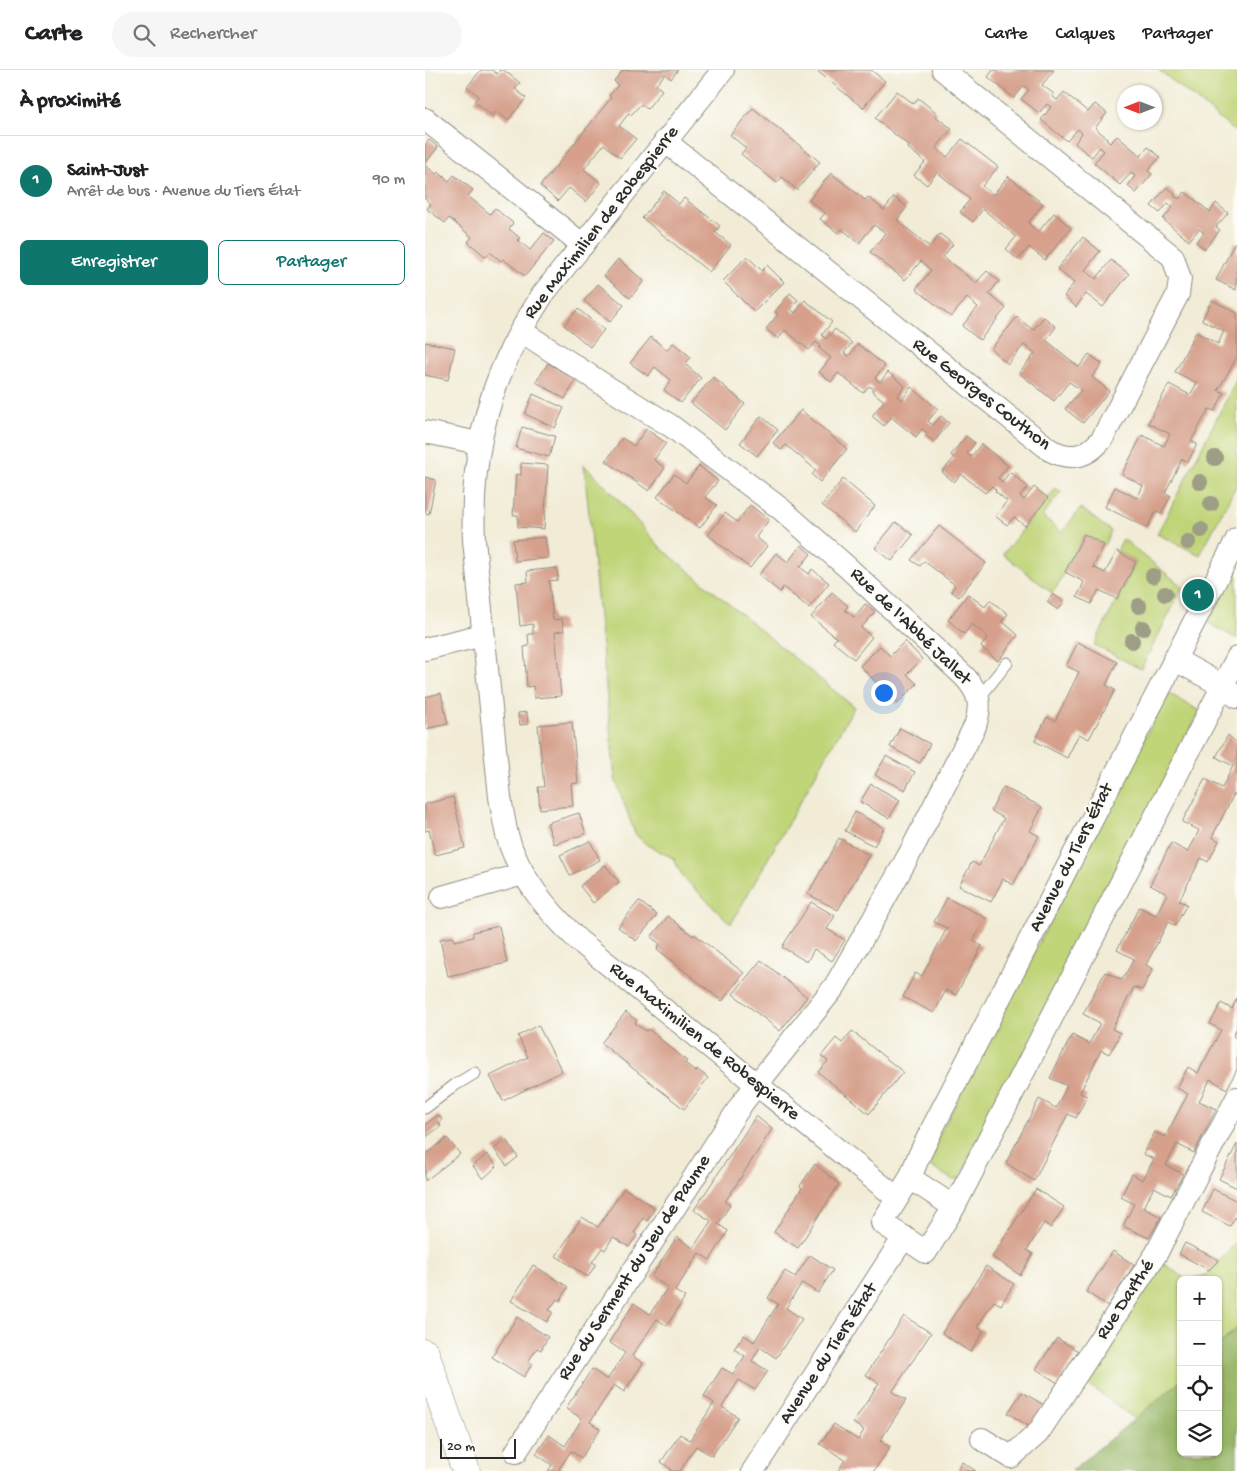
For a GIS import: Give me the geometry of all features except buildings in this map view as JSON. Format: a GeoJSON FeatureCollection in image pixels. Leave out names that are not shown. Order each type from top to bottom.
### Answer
{"type":"FeatureCollection","features":[{"type":"Feature","properties":{"kind":"main road"},"geometry":{"type":"LineString","coordinates":[[425,1353],[466,1471]]}},
{"type":"Feature","properties":{"kind":"street","name":"Rue Maximilien de Robespierre"},"geometry":{"type":"LineString","coordinates":[[723,70],[543,294],[508,355],[497,383],[479,443],[473,508],[483,635],[500,797],[507,835],[523,874],[553,916],[577,940],[897,1198]]}},
{"type":"Feature","properties":{"kind":"street","name":"Rue Georges Couthon"},"geometry":{"type":"LineString","coordinates":[[665,141],[1049,450],[1059,455],[1070,457],[1082,455],[1094,449],[1102,439],[1178,294],[1180,278],[1173,256],[943,70]]}},
{"type":"Feature","properties":{"kind":"street"},"geometry":{"type":"LineString","coordinates":[[425,119],[583,245]]}},
{"type":"Feature","properties":{"kind":"street","name":"Rue de l'Abbé Jallet"},"geometry":{"type":"LineString","coordinates":[[521,331],[611,390],[671,426],[781,509],[847,567],[965,677],[974,687],[979,698],[979,713],[975,726],[875,918],[829,994],[757,1085]]}},
{"type":"Feature","properties":{"kind":"street"},"geometry":{"type":"LineString","coordinates":[[425,432],[479,443]]}},
{"type":"Feature","properties":{"kind":"street","name":"Avenue du Tiers État"},"geometry":{"type":"LineString","coordinates":[[753,1471],[904,1237],[882,1223],[910,1178],[932,1129],[1237,539]]}},
{"type":"Feature","properties":{"kind":"street"},"geometry":{"type":"LineString","coordinates":[[425,649],[483,635]]}},
{"type":"Feature","properties":{"kind":"street"},"geometry":{"type":"LineString","coordinates":[[904,1237],[926,1252],[954,1207],[1230,692],[1237,658]]}},
{"type":"Feature","properties":{"kind":"street"},"geometry":{"type":"LineString","coordinates":[[1174,659],[1230,692]]}},
{"type":"Feature","properties":{"kind":"street"},"geometry":{"type":"LineString","coordinates":[[443,897],[523,874]]}},
{"type":"Feature","properties":{"kind":"street","name":"Rue du Serment du Jeu de Paume"},"geometry":{"type":"LineString","coordinates":[[516,1452],[743,1102],[757,1085]]}},
{"type":"Feature","properties":{"kind":"street","name":"Rue Darthé"},"geometry":{"type":"LineString","coordinates":[[981,1439],[1011,1457],[1038,1433],[1156,1254],[1237,1098]]}},
{"type":"Feature","properties":{"kind":"street"},"geometry":{"type":"LineString","coordinates":[[910,1178],[954,1207]]}},
{"type":"Feature","properties":{"kind":"lane"},"geometry":{"type":"LineString","coordinates":[[979,698],[1007,663]]}},
{"type":"Feature","properties":{"kind":"lane"},"geometry":{"type":"LineString","coordinates":[[425,1108],[455,1085],[475,1073]]}},
{"type":"Feature","properties":{"kind":"green space"},"geometry":{"type":"Polygon","coordinates":[[[1159,70],[1237,70],[1237,133],[1159,70]]]}},
{"type":"Feature","properties":{"kind":"green space"},"geometry":{"type":"Polygon","coordinates":[[[1237,379],[1237,484],[1200,555],[1157,534],[1237,379]]]}},
{"type":"Feature","properties":{"kind":"green space"},"geometry":{"type":"Polygon","coordinates":[[[584,465],[607,487],[661,548],[854,707],[731,924],[683,877],[673,858],[647,845],[635,834],[615,778],[584,465]]]}},
{"type":"Feature","properties":{"kind":"green space"},"geometry":{"type":"Polygon","coordinates":[[[1056,488],[1061,492],[1042,516],[1062,532],[1081,508],[1111,531],[1104,545],[1084,535],[1052,593],[1003,554],[1056,488]]]}},
{"type":"Feature","properties":{"kind":"green space"},"geometry":{"type":"Polygon","coordinates":[[[1123,539],[1183,587],[1141,669],[1094,645],[1136,562],[1117,551],[1123,539]]]}},
{"type":"Feature","properties":{"kind":"green space"},"geometry":{"type":"Polygon","coordinates":[[[1237,559],[1237,639],[1205,621],[1237,559]]]}},
{"type":"Feature","properties":{"kind":"green space"},"geometry":{"type":"Polygon","coordinates":[[[1168,693],[1200,711],[959,1179],[953,1180],[928,1165],[927,1159],[1168,693]]]}},
{"type":"Feature","properties":{"kind":"green space"},"geometry":{"type":"Polygon","coordinates":[[[1237,1242],[1237,1328],[1222,1342],[1222,1276],[1202,1276],[1206,1275],[1237,1242]]]}},
{"type":"Feature","properties":{"kind":"green space"},"geometry":{"type":"Polygon","coordinates":[[[1161,1262],[1182,1276],[1177,1276],[1177,1384],[1135,1419],[1085,1382],[1161,1262]]]}},
{"type":"Feature","properties":{"kind":"green space"},"geometry":{"type":"Polygon","coordinates":[[[1237,1328],[1237,1471],[1071,1471],[1177,1384],[1177,1456],[1222,1456],[1222,1342],[1237,1328]]]}},
{"type":"Feature","properties":{"kind":"place","name":"Saint-Just"},"geometry":{"type":"Point","coordinates":[1198,595]}}]}
